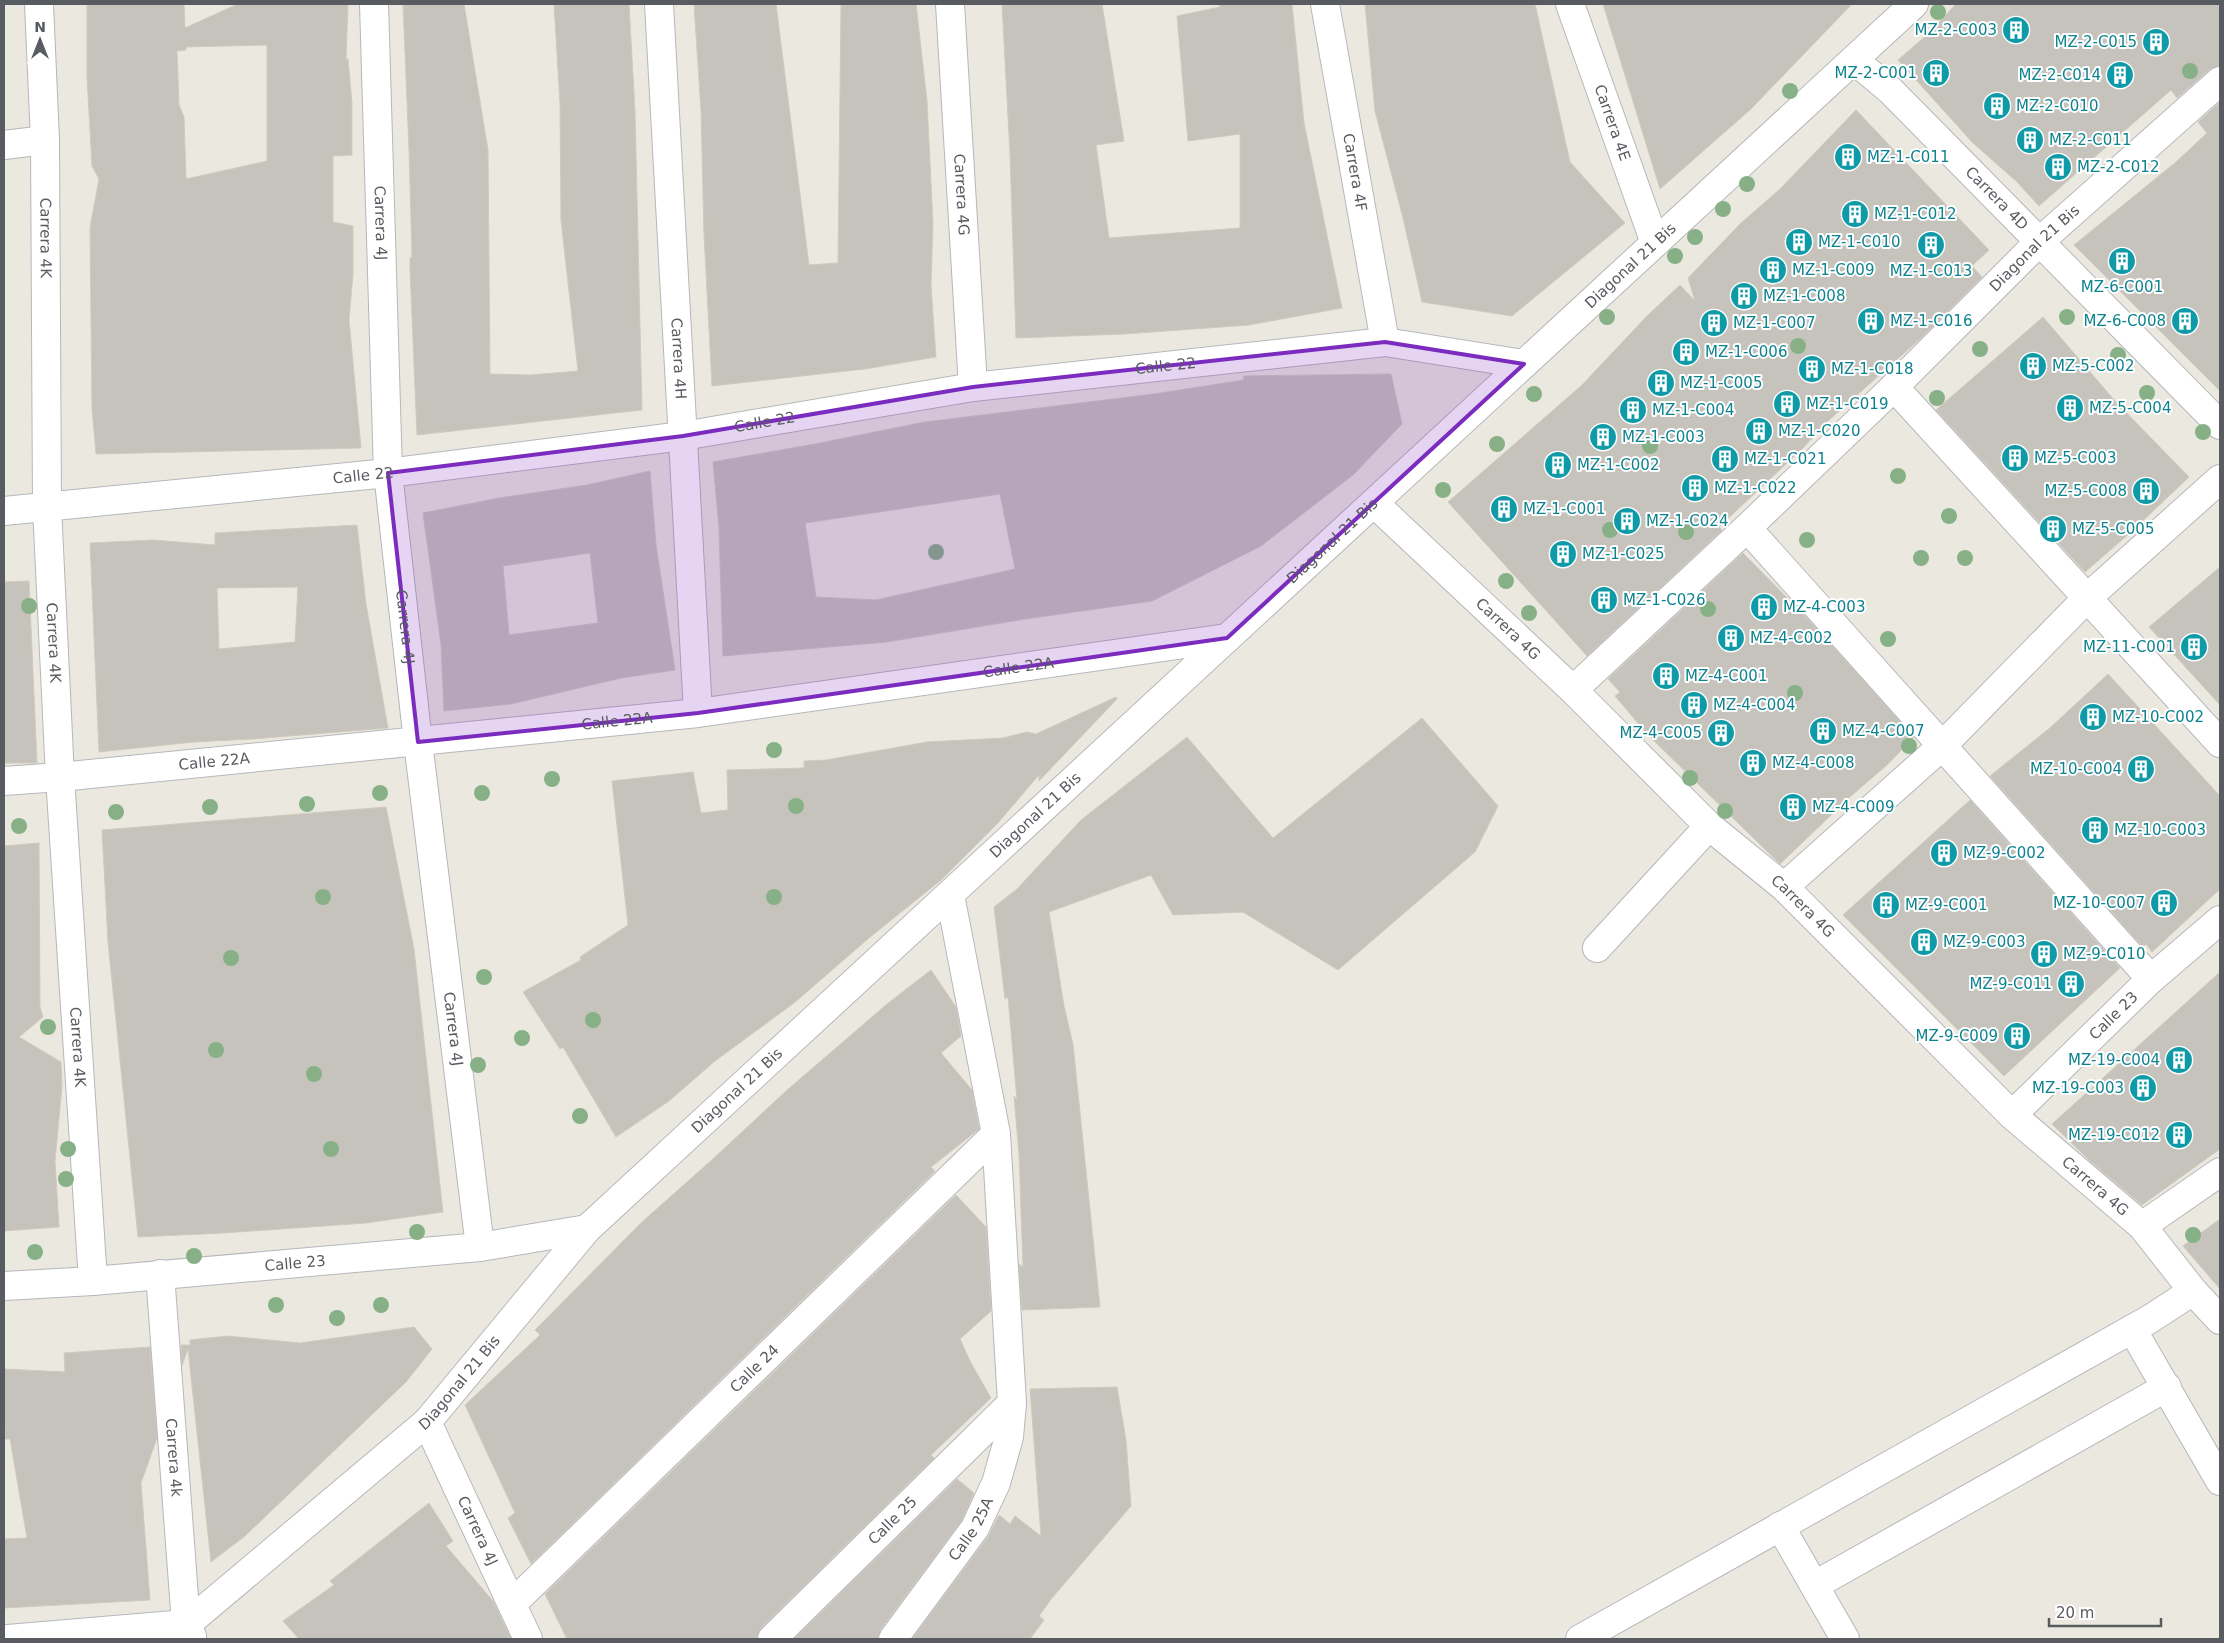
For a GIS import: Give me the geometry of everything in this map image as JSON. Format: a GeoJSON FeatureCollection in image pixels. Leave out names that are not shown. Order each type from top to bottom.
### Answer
{"type":"FeatureCollection","features":[{"type":"Feature","properties":{"kind":"street","name":"Carrera 4K"},"geometry":{"type":"LineString","coordinates":[[39,4],[45,140],[47,506],[60,778],[93,1280]]}},
{"type":"Feature","properties":{"kind":"street","name":"Carrera 4J"},"geometry":{"type":"LineString","coordinates":[[374,4],[388,474],[418,742],[480,1247]]}},
{"type":"Feature","properties":{"kind":"street","name":"Carrera 4H"},"geometry":{"type":"LineString","coordinates":[[659,4],[698,713]]}},
{"type":"Feature","properties":{"kind":"street","name":"Carrera 4G"},"geometry":{"type":"LineString","coordinates":[[950,4],[973,387]]}},
{"type":"Feature","properties":{"kind":"street","name":"Carrera 4F"},"geometry":{"type":"LineString","coordinates":[[1325,4],[1385,342]]}},
{"type":"Feature","properties":{"kind":"street","name":"Carrera 4E"},"geometry":{"type":"LineString","coordinates":[[1570,4],[1655,243]]}},
{"type":"Feature","properties":{"kind":"street","name":"Diagonal 21 Bis"},"geometry":{"type":"LineString","coordinates":[[183,1634],[426,1422],[587,1229],[1914,4]]}},
{"type":"Feature","properties":{"kind":"street","name":"Carrera 4D"},"geometry":{"type":"LineString","coordinates":[[1854,60],[1890,90],[2220,425]]}},
{"type":"Feature","properties":{"kind":"street","name":"Diagonal 21 Bis"},"geometry":{"type":"LineString","coordinates":[[1573,690],[1747,528],[1894,387],[2039,242],[2220,81]]}},
{"type":"Feature","properties":{"kind":"street"},"geometry":{"type":"LineString","coordinates":[[4,145],[45,140]]}},
{"type":"Feature","properties":{"kind":"street","name":"Calle 22"},"geometry":{"type":"LineString","coordinates":[[4,510],[388,474],[683,436],[973,387],[1385,342],[1524,364]]}},
{"type":"Feature","properties":{"kind":"street"},"geometry":{"type":"LineString","coordinates":[[1894,387],[2220,743]]}},
{"type":"Feature","properties":{"kind":"street"},"geometry":{"type":"LineString","coordinates":[[1784,887],[1941,747],[2087,598],[2220,479]]}},
{"type":"Feature","properties":{"kind":"street","name":"Carrera 4G"},"geometry":{"type":"LineString","coordinates":[[1374,503],[1573,690],[1709,826],[1784,887],[2012,1115],[2142,1226],[2220,1320]]}},
{"type":"Feature","properties":{"kind":"street"},"geometry":{"type":"LineString","coordinates":[[1747,528],[1941,747],[2151,979]]}},
{"type":"Feature","properties":{"kind":"street","name":"Calle 22A"},"geometry":{"type":"LineString","coordinates":[[4,781],[60,778],[698,713],[1227,638]]}},
{"type":"Feature","properties":{"kind":"street"},"geometry":{"type":"LineString","coordinates":[[1597,948],[1709,826]]}},
{"type":"Feature","properties":{"kind":"street","name":"Calle 25A"},"geometry":{"type":"LineString","coordinates":[[893,1639],[975,1528],[996,1483],[1009,1437],[1012,1403],[996,1134],[950,895]]}},
{"type":"Feature","properties":{"kind":"street","name":"Calle 23"},"geometry":{"type":"LineString","coordinates":[[2012,1115],[2151,979],[2220,920]]}},
{"type":"Feature","properties":{"kind":"street","name":"Calle 24"},"geometry":{"type":"LineString","coordinates":[[512,1604],[996,1134]]}},
{"type":"Feature","properties":{"kind":"street"},"geometry":{"type":"LineString","coordinates":[[2142,1226],[2220,1172]]}},
{"type":"Feature","properties":{"kind":"street","name":"Calle 23"},"geometry":{"type":"LineString","coordinates":[[4,1286],[480,1247],[587,1229]]}},
{"type":"Feature","properties":{"kind":"street","name":"Carrera 4k"},"geometry":{"type":"LineString","coordinates":[[160,1274],[183,1634]]}},
{"type":"Feature","properties":{"kind":"street"},"geometry":{"type":"LineString","coordinates":[[1580,1639],[2132,1329],[2194,1291]]}},
{"type":"Feature","properties":{"kind":"street"},"geometry":{"type":"LineString","coordinates":[[2132,1329],[2220,1481]]}},
{"type":"Feature","properties":{"kind":"street"},"geometry":{"type":"LineString","coordinates":[[1815,1585],[2167,1387]]}},
{"type":"Feature","properties":{"kind":"street","name":"Calle 25"},"geometry":{"type":"LineString","coordinates":[[772,1639],[1012,1403]]}},
{"type":"Feature","properties":{"kind":"street","name":"Carrera 4J"},"geometry":{"type":"LineString","coordinates":[[426,1422],[528,1639]]}},
{"type":"Feature","properties":{"kind":"street"},"geometry":{"type":"LineString","coordinates":[[1780,1526],[1845,1639]]}},
{"type":"Feature","properties":{"kind":"street"},"geometry":{"type":"LineString","coordinates":[[8,1639],[183,1634]]}},
{"type":"Feature","properties":{"kind":"highlighted area"},"geometry":{"type":"Polygon","coordinates":[[[1385,342],[1524,364],[1227,638],[698,713],[418,742],[388,473],[683,436],[973,387],[1385,342]]]}},
{"type":"Feature","properties":{"kind":"building"},"geometry":{"type":"Polygon","coordinates":[[[87,4],[184,4],[185,28],[238,4],[348,4],[346,59],[348,59],[352,103],[352,155],[333,156],[333,222],[353,226],[353,274],[349,320],[361,448],[96,454],[92,408],[90,228],[99,179],[92,166],[87,77],[87,4]],[[267,45],[186,47],[186,50],[177,51],[179,105],[184,117],[186,179],[267,161],[267,45]]]}},
{"type":"Feature","properties":{"kind":"building"},"geometry":{"type":"Polygon","coordinates":[[[403,4],[464,4],[488,150],[490,374],[530,375],[578,371],[561,220],[560,104],[554,4],[629,4],[635,111],[642,410],[417,435],[410,270],[410,258],[412,257],[403,4]]]}},
{"type":"Feature","properties":{"kind":"building"},"geometry":{"type":"Polygon","coordinates":[[[694,4],[776,4],[809,265],[838,263],[841,4],[916,4],[927,101],[933,224],[931,286],[936,357],[865,369],[712,386],[704,235],[701,111],[694,4]]]}},
{"type":"Feature","properties":{"kind":"building"},"geometry":{"type":"Polygon","coordinates":[[[1002,4],[1102,4],[1124,141],[1096,145],[1109,238],[1240,228],[1240,134],[1188,141],[1177,16],[1220,7],[1219,4],[1292,4],[1304,123],[1342,308],[1249,325],[1124,334],[1016,338],[1010,154],[1002,4]]]}},
{"type":"Feature","properties":{"kind":"building"},"geometry":{"type":"Polygon","coordinates":[[[1365,4],[1535,4],[1570,162],[1625,223],[1512,316],[1422,302],[1403,218],[1375,111],[1365,4]]]}},
{"type":"Feature","properties":{"kind":"building"},"geometry":{"type":"Polygon","coordinates":[[[1603,4],[1852,4],[1751,109],[1660,189],[1603,4]]]}},
{"type":"Feature","properties":{"kind":"building"},"geometry":{"type":"Polygon","coordinates":[[[1956,4],[2220,4],[2220,66],[2210,69],[2177,98],[2171,90],[2039,206],[2016,181],[1973,143],[1898,60],[1928,34],[1956,4]]]}},
{"type":"Feature","properties":{"kind":"building"},"geometry":{"type":"Polygon","coordinates":[[[2220,102],[2220,391],[2074,245],[2176,162],[2207,133],[2198,122],[2220,102]]]}},
{"type":"Feature","properties":{"kind":"building"},"geometry":{"type":"Polygon","coordinates":[[[1856,110],[1989,250],[1972,266],[1982,277],[1920,339],[1828,421],[1802,449],[1719,527],[1722,530],[1587,656],[1448,502],[1582,385],[1647,316],[1680,285],[1695,301],[1688,278],[1741,223],[1780,189],[1856,110]]]}},
{"type":"Feature","properties":{"kind":"building"},"geometry":{"type":"Polygon","coordinates":[[[2043,317],[2115,401],[2189,477],[2130,533],[2085,572],[1936,410],[2043,317]]]}},
{"type":"Feature","properties":{"kind":"building"},"geometry":{"type":"Polygon","coordinates":[[[1391,374],[1402,424],[1353,475],[1261,546],[1152,601],[1025,619],[887,642],[723,656],[719,528],[713,462],[925,422],[1154,394],[1244,380],[1243,376],[1391,374]],[[1000,494],[805,523],[816,597],[876,600],[1015,569],[1000,494]]]}},
{"type":"Feature","properties":{"kind":"building"},"geometry":{"type":"Polygon","coordinates":[[[650,471],[656,545],[675,670],[621,678],[511,704],[444,711],[441,644],[423,513],[499,498],[587,485],[650,471]],[[590,553],[503,566],[509,635],[598,623],[590,553]]]}},
{"type":"Feature","properties":{"kind":"building"},"geometry":{"type":"Polygon","coordinates":[[[357,525],[366,604],[388,728],[194,742],[99,752],[90,543],[153,540],[215,545],[215,533],[357,525]],[[298,587],[217,588],[219,649],[295,642],[298,587]]]}},
{"type":"Feature","properties":{"kind":"building"},"geometry":{"type":"Polygon","coordinates":[[[1743,553],[1807,618],[1914,737],[1887,765],[1851,796],[1780,864],[1648,735],[1615,696],[1620,692],[1608,679],[1743,553]]]}},
{"type":"Feature","properties":{"kind":"building","name":"MZ-11-C001"},"geometry":{"type":"Polygon","coordinates":[[[2220,567],[2220,705],[2149,627],[2220,567]]]}},
{"type":"Feature","properties":{"kind":"building"},"geometry":{"type":"Polygon","coordinates":[[[29,581],[37,763],[4,763],[4,582],[29,581]]]}},
{"type":"Feature","properties":{"kind":"building"},"geometry":{"type":"Polygon","coordinates":[[[2108,674],[2220,796],[2220,889],[2152,952],[2146,944],[2143,947],[1990,776],[2051,727],[2108,674]]]}},
{"type":"Feature","properties":{"kind":"building"},"geometry":{"type":"Polygon","coordinates":[[[1116,697],[1117,699],[1039,781],[1039,775],[997,824],[941,880],[869,938],[794,1003],[715,1061],[669,1101],[616,1137],[563,1047],[560,1049],[523,992],[581,960],[580,957],[628,925],[612,781],[693,772],[701,813],[728,810],[727,770],[804,768],[804,761],[826,760],[927,742],[1003,738],[1027,732],[1036,734],[1116,697]]]}},
{"type":"Feature","properties":{"kind":"building"},"geometry":{"type":"Polygon","coordinates":[[[1422,718],[1498,806],[1475,852],[1338,970],[1243,912],[1173,915],[1151,875],[1049,912],[1064,1006],[1073,1044],[1100,1307],[1022,1310],[1019,1264],[1023,1267],[1019,1154],[1014,1096],[1017,1100],[1008,997],[1005,999],[994,907],[1017,889],[1081,820],[1187,737],[1273,838],[1422,718]]]}},
{"type":"Feature","properties":{"kind":"building"},"geometry":{"type":"Polygon","coordinates":[[[1970,800],[2120,968],[2004,1076],[1843,915],[1970,800]]]}},
{"type":"Feature","properties":{"kind":"building"},"geometry":{"type":"Polygon","coordinates":[[[386,807],[414,949],[443,1212],[366,1223],[138,1237],[108,942],[102,830],[386,807]]]}},
{"type":"Feature","properties":{"kind":"building"},"geometry":{"type":"Polygon","coordinates":[[[39,843],[40,1007],[43,1017],[19,1037],[61,1062],[62,1086],[55,1161],[59,1227],[4,1231],[4,846],[39,843]]]}},
{"type":"Feature","properties":{"kind":"building"},"geometry":{"type":"Polygon","coordinates":[[[931,970],[956,1007],[961,1036],[941,1053],[972,1090],[979,1129],[931,1167],[935,1171],[531,1564],[508,1518],[515,1513],[465,1405],[540,1335],[535,1330],[642,1222],[786,1091],[887,1004],[931,970]]]}},
{"type":"Feature","properties":{"kind":"building"},"geometry":{"type":"Polygon","coordinates":[[[2220,972],[2220,1149],[2142,1205],[2089,1160],[2052,1124],[2220,972]]]}},
{"type":"Feature","properties":{"kind":"building"},"geometry":{"type":"Polygon","coordinates":[[[956,1195],[986,1227],[991,1311],[960,1339],[991,1398],[931,1455],[934,1458],[761,1628],[757,1639],[567,1639],[545,1594],[956,1195]]]}},
{"type":"Feature","properties":{"kind":"building"},"geometry":{"type":"Polygon","coordinates":[[[2220,1219],[2220,1289],[2183,1246],[2220,1219]]]}},
{"type":"Feature","properties":{"kind":"building"},"geometry":{"type":"Polygon","coordinates":[[[414,1327],[432,1349],[406,1382],[245,1536],[211,1562],[188,1349],[182,1365],[181,1345],[190,1345],[190,1340],[228,1336],[300,1343],[414,1327]]]}},
{"type":"Feature","properties":{"kind":"building"},"geometry":{"type":"Polygon","coordinates":[[[150,1347],[157,1438],[141,1483],[150,1600],[4,1608],[4,1539],[27,1538],[10,1439],[5,1439],[4,1369],[65,1372],[64,1353],[150,1347]]]}},
{"type":"Feature","properties":{"kind":"building"},"geometry":{"type":"Polygon","coordinates":[[[1117,1387],[1126,1440],[1131,1506],[1052,1598],[1039,1616],[1044,1620],[1030,1639],[912,1639],[988,1537],[999,1515],[1010,1524],[1015,1516],[1041,1536],[1030,1389],[1117,1387]]]}},
{"type":"Feature","properties":{"kind":"building"},"geometry":{"type":"Polygon","coordinates":[[[957,1479],[974,1493],[962,1520],[880,1630],[878,1639],[794,1639],[957,1479]]]}},
{"type":"Feature","properties":{"kind":"building"},"geometry":{"type":"Polygon","coordinates":[[[429,1503],[453,1541],[446,1546],[493,1601],[511,1639],[299,1639],[283,1621],[334,1585],[330,1581],[429,1503]]]}},
{"type":"Feature","properties":{"kind":"place","name":"MZ-2-C003"},"geometry":{"type":"Point","coordinates":[2016,30]}},
{"type":"Feature","properties":{"kind":"place","name":"MZ-2-C015"},"geometry":{"type":"Point","coordinates":[2156,42]}},
{"type":"Feature","properties":{"kind":"place","name":"MZ-2-C001"},"geometry":{"type":"Point","coordinates":[1936,73]}},
{"type":"Feature","properties":{"kind":"place","name":"MZ-2-C014"},"geometry":{"type":"Point","coordinates":[2120,75]}},
{"type":"Feature","properties":{"kind":"place","name":"MZ-2-C010"},"geometry":{"type":"Point","coordinates":[1997,106]}},
{"type":"Feature","properties":{"kind":"place","name":"MZ-2-C011"},"geometry":{"type":"Point","coordinates":[2030,140]}},
{"type":"Feature","properties":{"kind":"place","name":"MZ-1-C011"},"geometry":{"type":"Point","coordinates":[1848,157]}},
{"type":"Feature","properties":{"kind":"place","name":"MZ-2-C012"},"geometry":{"type":"Point","coordinates":[2058,167]}},
{"type":"Feature","properties":{"kind":"place","name":"MZ-1-C012"},"geometry":{"type":"Point","coordinates":[1855,214]}},
{"type":"Feature","properties":{"kind":"place","name":"MZ-1-C010"},"geometry":{"type":"Point","coordinates":[1799,242]}},
{"type":"Feature","properties":{"kind":"place","name":"MZ-1-C013"},"geometry":{"type":"Point","coordinates":[1931,245]}},
{"type":"Feature","properties":{"kind":"place","name":"MZ-6-C001"},"geometry":{"type":"Point","coordinates":[2122,261]}},
{"type":"Feature","properties":{"kind":"place","name":"MZ-1-C009"},"geometry":{"type":"Point","coordinates":[1773,270]}},
{"type":"Feature","properties":{"kind":"place","name":"MZ-1-C008"},"geometry":{"type":"Point","coordinates":[1744,296]}},
{"type":"Feature","properties":{"kind":"place","name":"MZ-1-C016"},"geometry":{"type":"Point","coordinates":[1871,321]}},
{"type":"Feature","properties":{"kind":"place","name":"MZ-6-C008"},"geometry":{"type":"Point","coordinates":[2185,321]}},
{"type":"Feature","properties":{"kind":"place","name":"MZ-1-C007"},"geometry":{"type":"Point","coordinates":[1714,323]}},
{"type":"Feature","properties":{"kind":"place","name":"MZ-1-C006"},"geometry":{"type":"Point","coordinates":[1686,352]}},
{"type":"Feature","properties":{"kind":"place","name":"MZ-5-C002"},"geometry":{"type":"Point","coordinates":[2033,366]}},
{"type":"Feature","properties":{"kind":"place","name":"MZ-1-C018"},"geometry":{"type":"Point","coordinates":[1812,369]}},
{"type":"Feature","properties":{"kind":"place","name":"MZ-1-C005"},"geometry":{"type":"Point","coordinates":[1661,383]}},
{"type":"Feature","properties":{"kind":"place","name":"MZ-1-C019"},"geometry":{"type":"Point","coordinates":[1787,404]}},
{"type":"Feature","properties":{"kind":"place","name":"MZ-5-C004"},"geometry":{"type":"Point","coordinates":[2070,408]}},
{"type":"Feature","properties":{"kind":"place","name":"MZ-1-C004"},"geometry":{"type":"Point","coordinates":[1633,410]}},
{"type":"Feature","properties":{"kind":"place","name":"MZ-1-C020"},"geometry":{"type":"Point","coordinates":[1759,431]}},
{"type":"Feature","properties":{"kind":"place","name":"MZ-1-C003"},"geometry":{"type":"Point","coordinates":[1603,437]}},
{"type":"Feature","properties":{"kind":"place","name":"MZ-5-C003"},"geometry":{"type":"Point","coordinates":[2015,458]}},
{"type":"Feature","properties":{"kind":"place","name":"MZ-1-C021"},"geometry":{"type":"Point","coordinates":[1725,459]}},
{"type":"Feature","properties":{"kind":"place","name":"MZ-1-C002"},"geometry":{"type":"Point","coordinates":[1558,465]}},
{"type":"Feature","properties":{"kind":"place","name":"MZ-1-C022"},"geometry":{"type":"Point","coordinates":[1695,488]}},
{"type":"Feature","properties":{"kind":"place","name":"MZ-5-C008"},"geometry":{"type":"Point","coordinates":[2146,491]}},
{"type":"Feature","properties":{"kind":"place","name":"MZ-1-C001"},"geometry":{"type":"Point","coordinates":[1504,509]}},
{"type":"Feature","properties":{"kind":"place","name":"MZ-1-C024"},"geometry":{"type":"Point","coordinates":[1627,521]}},
{"type":"Feature","properties":{"kind":"place","name":"MZ-5-C005"},"geometry":{"type":"Point","coordinates":[2053,529]}},
{"type":"Feature","properties":{"kind":"place","name":"MZ-1-C025"},"geometry":{"type":"Point","coordinates":[1563,554]}},
{"type":"Feature","properties":{"kind":"place","name":"MZ-1-C026"},"geometry":{"type":"Point","coordinates":[1604,600]}},
{"type":"Feature","properties":{"kind":"place","name":"MZ-4-C003"},"geometry":{"type":"Point","coordinates":[1764,607]}},
{"type":"Feature","properties":{"kind":"place","name":"MZ-4-C002"},"geometry":{"type":"Point","coordinates":[1731,638]}},
{"type":"Feature","properties":{"kind":"place","name":"MZ-11-C001"},"geometry":{"type":"Point","coordinates":[2194,647]}},
{"type":"Feature","properties":{"kind":"place","name":"MZ-4-C001"},"geometry":{"type":"Point","coordinates":[1666,676]}},
{"type":"Feature","properties":{"kind":"place","name":"MZ-4-C004"},"geometry":{"type":"Point","coordinates":[1694,705]}},
{"type":"Feature","properties":{"kind":"place","name":"MZ-10-C002"},"geometry":{"type":"Point","coordinates":[2093,717]}},
{"type":"Feature","properties":{"kind":"place","name":"MZ-4-C007"},"geometry":{"type":"Point","coordinates":[1823,731]}},
{"type":"Feature","properties":{"kind":"place","name":"MZ-4-C005"},"geometry":{"type":"Point","coordinates":[1721,733]}},
{"type":"Feature","properties":{"kind":"place","name":"MZ-4-C008"},"geometry":{"type":"Point","coordinates":[1753,763]}},
{"type":"Feature","properties":{"kind":"place","name":"MZ-10-C004"},"geometry":{"type":"Point","coordinates":[2141,769]}},
{"type":"Feature","properties":{"kind":"place","name":"MZ-4-C009"},"geometry":{"type":"Point","coordinates":[1793,807]}},
{"type":"Feature","properties":{"kind":"place","name":"MZ-10-C003"},"geometry":{"type":"Point","coordinates":[2095,830]}},
{"type":"Feature","properties":{"kind":"place","name":"MZ-9-C002"},"geometry":{"type":"Point","coordinates":[1944,853]}},
{"type":"Feature","properties":{"kind":"place","name":"MZ-10-C007"},"geometry":{"type":"Point","coordinates":[2164,903]}},
{"type":"Feature","properties":{"kind":"place","name":"MZ-9-C001"},"geometry":{"type":"Point","coordinates":[1886,905]}},
{"type":"Feature","properties":{"kind":"place","name":"MZ-9-C003"},"geometry":{"type":"Point","coordinates":[1924,942]}},
{"type":"Feature","properties":{"kind":"place","name":"MZ-9-C010"},"geometry":{"type":"Point","coordinates":[2044,954]}},
{"type":"Feature","properties":{"kind":"place","name":"MZ-9-C011"},"geometry":{"type":"Point","coordinates":[2071,984]}},
{"type":"Feature","properties":{"kind":"place","name":"MZ-9-C009"},"geometry":{"type":"Point","coordinates":[2017,1036]}},
{"type":"Feature","properties":{"kind":"place","name":"MZ-19-C004"},"geometry":{"type":"Point","coordinates":[2179,1060]}},
{"type":"Feature","properties":{"kind":"place","name":"MZ-19-C003"},"geometry":{"type":"Point","coordinates":[2143,1088]}},
{"type":"Feature","properties":{"kind":"place","name":"MZ-19-C012"},"geometry":{"type":"Point","coordinates":[2179,1135]}}]}
